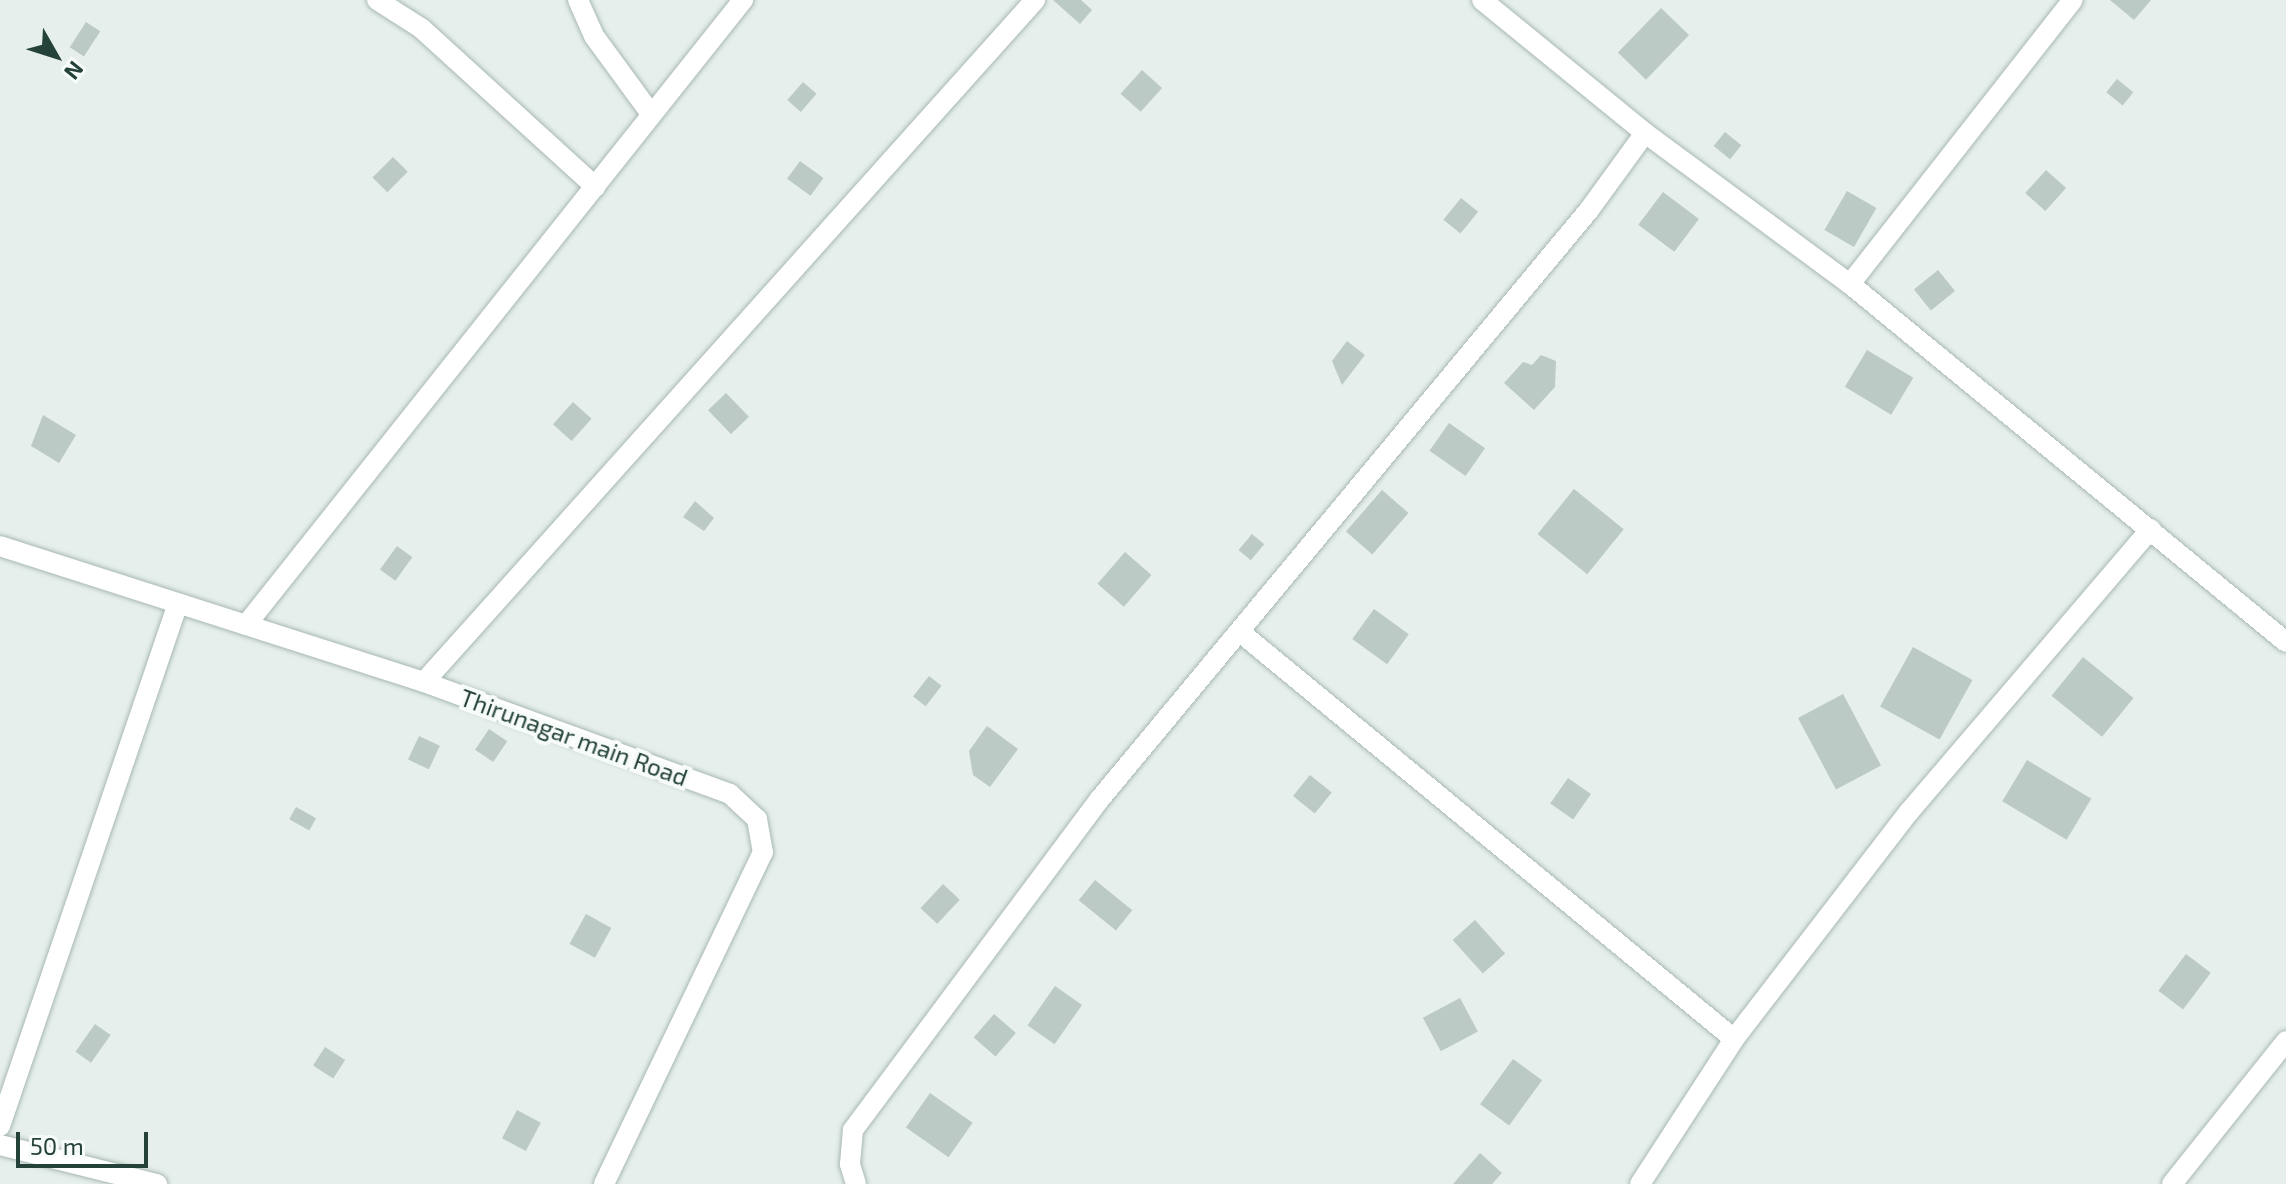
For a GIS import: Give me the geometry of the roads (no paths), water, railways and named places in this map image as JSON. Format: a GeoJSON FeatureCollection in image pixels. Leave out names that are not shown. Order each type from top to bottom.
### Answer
{"type":"FeatureCollection","features":[{"type":"Feature","properties":{"kind":"street"},"geometry":{"type":"LineString","coordinates":[[377,0],[421,28],[596,187]]}},
{"type":"Feature","properties":{"kind":"street"},"geometry":{"type":"LineString","coordinates":[[578,0],[594,36],[651,114]]}},
{"type":"Feature","properties":{"kind":"street"},"geometry":{"type":"LineString","coordinates":[[246,625],[743,0]]}},
{"type":"Feature","properties":{"kind":"street"},"geometry":{"type":"LineString","coordinates":[[424,682],[1035,0]]}},
{"type":"Feature","properties":{"kind":"street"},"geometry":{"type":"LineString","coordinates":[[1482,0],[1645,133],[1850,284],[2286,642]]}},
{"type":"Feature","properties":{"kind":"street"},"geometry":{"type":"LineString","coordinates":[[1850,284],[2073,0]]}},
{"type":"Feature","properties":{"kind":"street"},"geometry":{"type":"LineString","coordinates":[[856,1184],[850,1164],[853,1130],[1099,800],[1589,210],[1645,133]]}},
{"type":"Feature","properties":{"kind":"street"},"geometry":{"type":"LineString","coordinates":[[1640,1184],[1734,1039],[1909,812],[2151,529]]}},
{"type":"Feature","properties":{"kind":"street","name":"Thirunagar main Road"},"geometry":{"type":"LineString","coordinates":[[0,546],[424,682],[730,794],[757,819],[763,852],[604,1184]]}},
{"type":"Feature","properties":{"kind":"street"},"geometry":{"type":"LineString","coordinates":[[0,1126],[178,603]]}},
{"type":"Feature","properties":{"kind":"street"},"geometry":{"type":"LineString","coordinates":[[1240,632],[1734,1039]]}},
{"type":"Feature","properties":{"kind":"street"},"geometry":{"type":"LineString","coordinates":[[2172,1184],[2286,1041]]}},
{"type":"Feature","properties":{"kind":"street"},"geometry":{"type":"LineString","coordinates":[[0,1145],[157,1184]]}}]}
